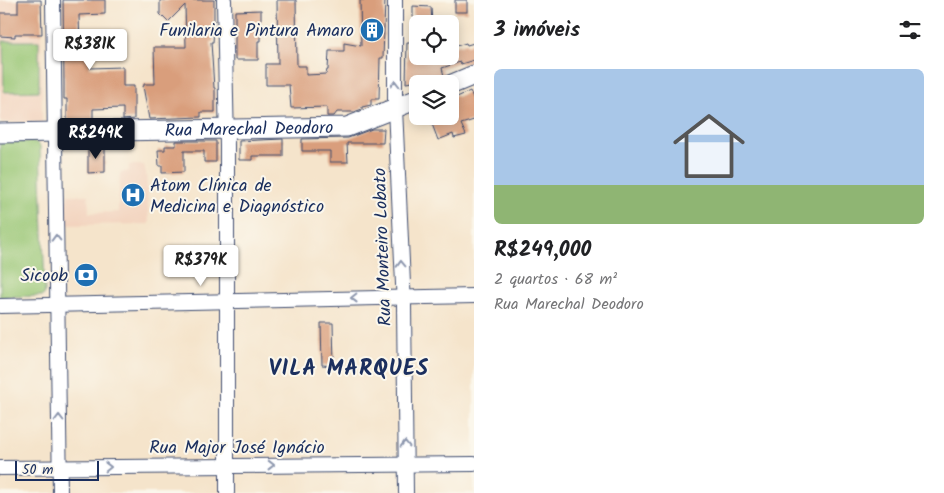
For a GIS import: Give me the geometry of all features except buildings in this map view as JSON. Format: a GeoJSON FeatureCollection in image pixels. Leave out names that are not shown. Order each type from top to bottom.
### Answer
{"type":"FeatureCollection","features":[{"type":"Feature","properties":{"kind":"main road"},"geometry":{"type":"LineString","coordinates":[[459,81],[474,75]]}},
{"type":"Feature","properties":{"kind":"main road"},"geometry":{"type":"LineString","coordinates":[[395,108],[409,103]]}},
{"type":"Feature","properties":{"kind":"main road","name":"Rua Marechal Deodoro"},"geometry":{"type":"LineString","coordinates":[[0,133],[347,127],[395,108]]}},
{"type":"Feature","properties":{"kind":"street"},"geometry":{"type":"LineString","coordinates":[[52,0],[56,132],[60,493]]}},
{"type":"Feature","properties":{"kind":"street"},"geometry":{"type":"LineString","coordinates":[[224,0],[227,130],[227,493]]}},
{"type":"Feature","properties":{"kind":"street","name":"Rua Monteiro Lobato"},"geometry":{"type":"LineString","coordinates":[[395,0],[395,108],[403,297],[406,493]]}},
{"type":"Feature","properties":{"kind":"street"},"geometry":{"type":"LineString","coordinates":[[0,306],[474,296]]}},
{"type":"Feature","properties":{"kind":"street","name":"Rua Major José Ignácio"},"geometry":{"type":"LineString","coordinates":[[0,468],[474,464]]}},
{"type":"Feature","properties":{"kind":"shaded area"},"geometry":{"type":"Polygon","coordinates":[[[0,0],[41,0],[42,122],[0,122],[0,0]]]}},
{"type":"Feature","properties":{"kind":"shaded area","name":"Atom Clínica de Medicina e Diagnóstico"},"geometry":{"type":"Polygon","coordinates":[[[129,165],[144,165],[149,224],[62,225],[61,201],[67,200],[67,195],[88,195],[89,213],[118,212],[120,173],[129,171],[129,165]]]}},
{"type":"Feature","properties":{"kind":"green space"},"geometry":{"type":"Polygon","coordinates":[[[3,41],[39,41],[39,91],[4,92],[3,41]]]}},
{"type":"Feature","properties":{"kind":"green space"},"geometry":{"type":"Polygon","coordinates":[[[0,141],[36,142],[40,146],[45,290],[42,296],[0,297],[0,141]]]}},
{"type":"Feature","properties":{"kind":"place","name":"Funilaria e Pintura Amaro"},"geometry":{"type":"Point","coordinates":[372,30]}},
{"type":"Feature","properties":{"kind":"place","name":"Atom Clínica de Medicina e Diagnóstico"},"geometry":{"type":"Point","coordinates":[133,195]}},
{"type":"Feature","properties":{"kind":"place","name":"Sicoob"},"geometry":{"type":"Point","coordinates":[86,275]}},
{"type":"Feature","properties":{"kind":"district","name":"VILA MARQUES"},"geometry":{"type":"Point","coordinates":[349,367]}}]}
